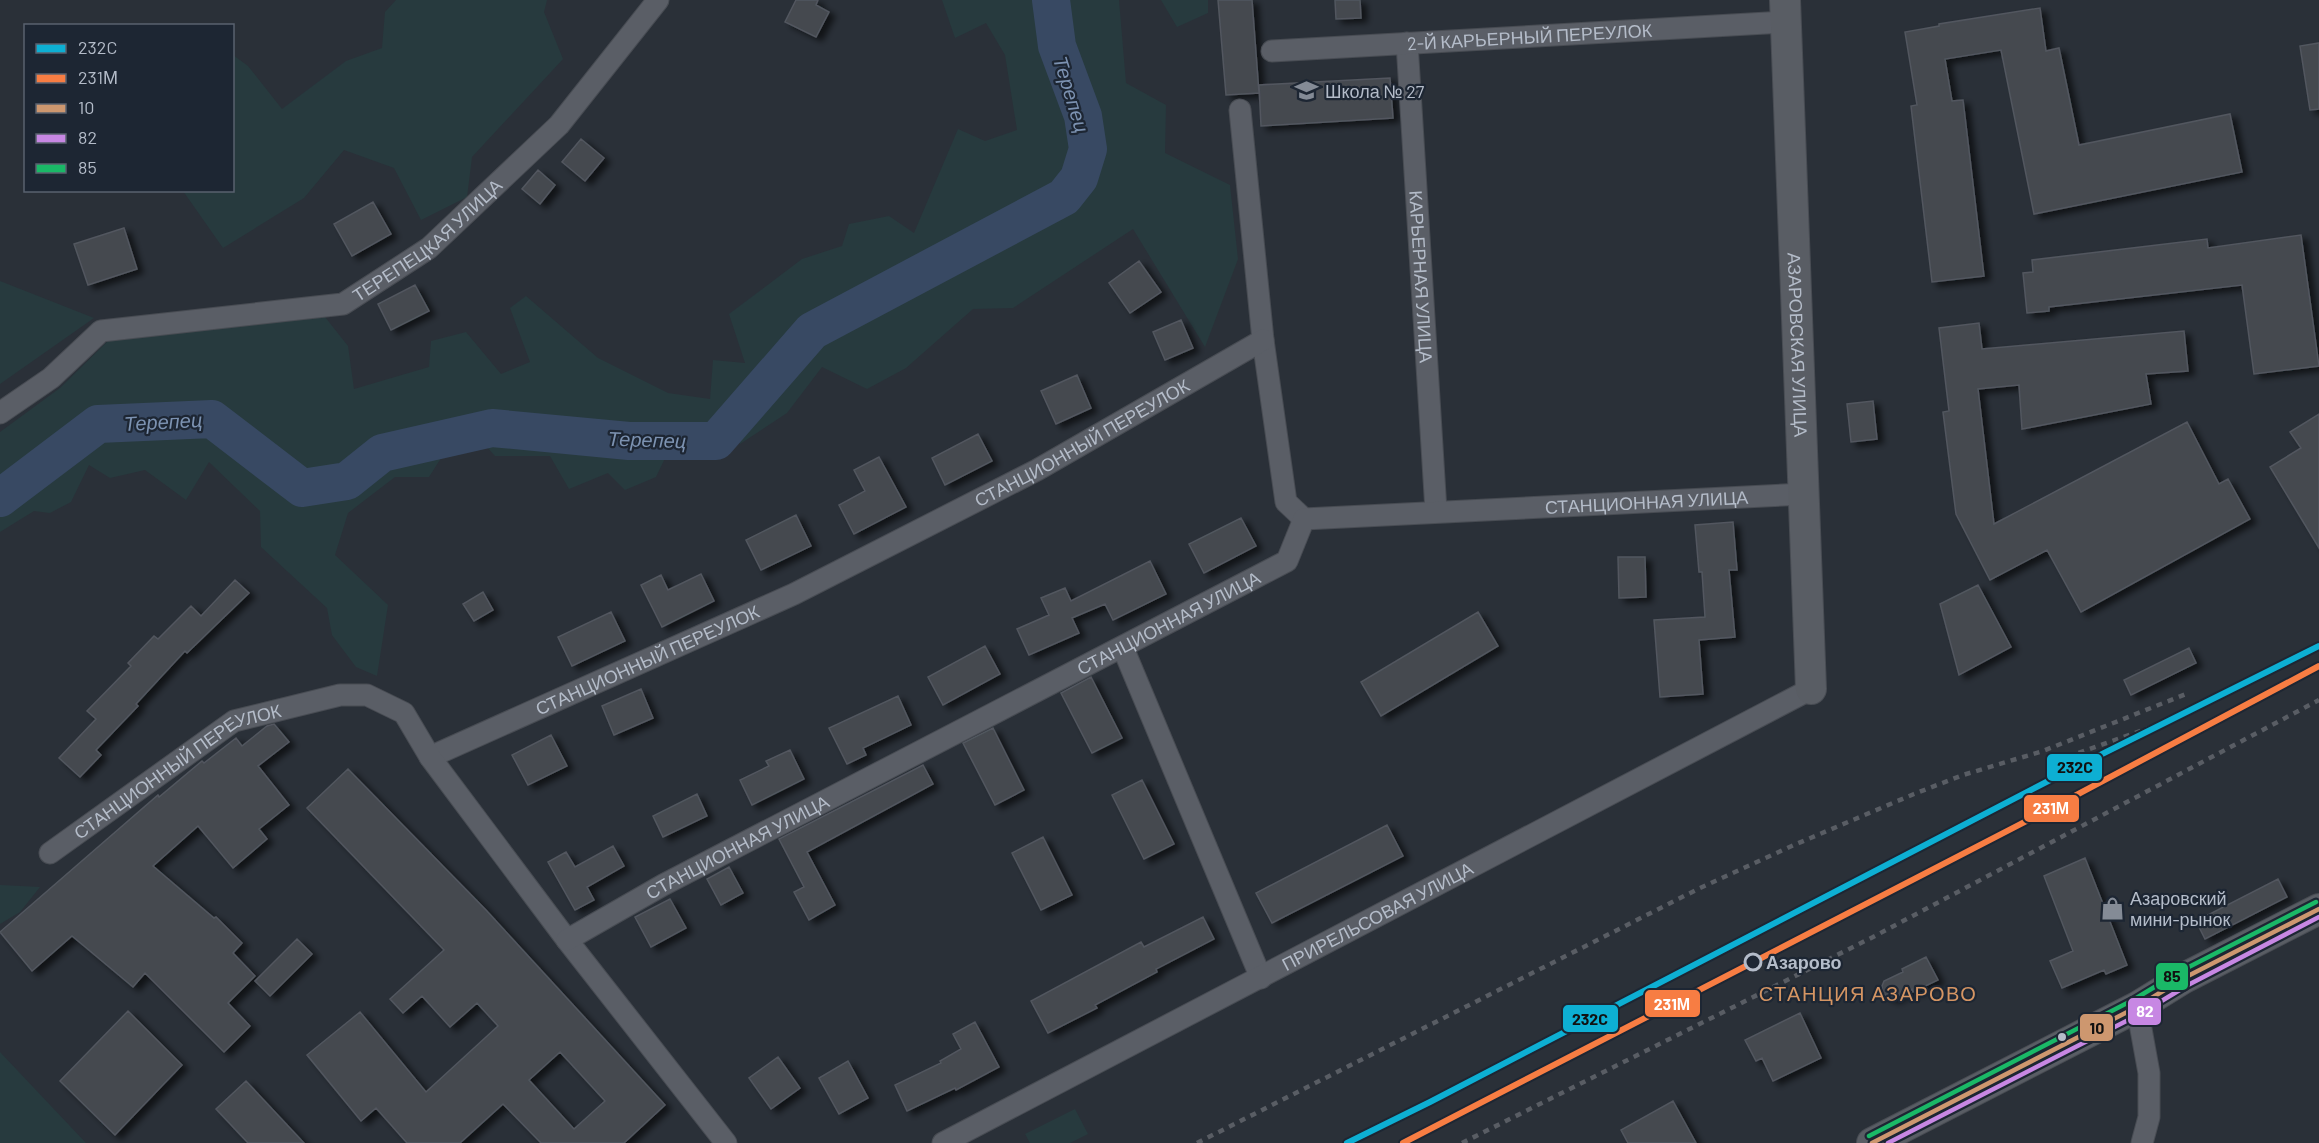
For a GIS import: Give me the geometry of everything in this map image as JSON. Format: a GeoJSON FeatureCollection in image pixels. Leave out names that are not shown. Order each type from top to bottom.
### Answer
{"type":"FeatureCollection","features":[{"type":"Feature","properties":{"kind":"street","name":"ТЕРЕПЕЦКАЯ УЛИЦА"},"geometry":{"type":"LineString","coordinates":[[0,412],[51,378],[101,331],[342,304],[429,248],[559,125],[658,0]]}},
{"type":"Feature","properties":{"kind":"street","name":"2-Й КАРЬЕРНЫЙ ПЕРЕУЛОК"},"geometry":{"type":"LineString","coordinates":[[1272,51],[1407,43],[1786,11]]}},
{"type":"Feature","properties":{"kind":"street","name":"АЗАРОВСКАЯ УЛИЦА"},"geometry":{"type":"LineString","coordinates":[[1786,11],[1811,689]]}},
{"type":"Feature","properties":{"kind":"street","name":"КАРЬЕРНАЯ УЛИЦА"},"geometry":{"type":"LineString","coordinates":[[1407,43],[1436,511]]}},
{"type":"Feature","properties":{"kind":"street"},"geometry":{"type":"LineString","coordinates":[[1240,110],[1263,340],[1286,502],[1304,519]]}},
{"type":"Feature","properties":{"kind":"street","name":"СТАНЦИОННЫЙ ПЕРЕУЛОК"},"geometry":{"type":"LineString","coordinates":[[50,853],[234,721],[340,695],[367,695],[404,713],[430,757],[815,583],[1037,470],[1263,340]]}},
{"type":"Feature","properties":{"kind":"street","name":"СТАНЦИОННАЯ УЛИЦА"},"geometry":{"type":"LineString","coordinates":[[567,940],[704,864],[1287,561],[1304,519],[1804,494]]}},
{"type":"Feature","properties":{"kind":"street"},"geometry":{"type":"LineString","coordinates":[[1123,648],[1261,978]]}},
{"type":"Feature","properties":{"kind":"street","name":"ПРИРЕЛЬСОВАЯ УЛИЦА"},"geometry":{"type":"LineString","coordinates":[[943,1143],[1811,689]]}},
{"type":"Feature","properties":{"kind":"street"},"geometry":{"type":"LineString","coordinates":[[430,757],[567,940],[726,1143]]}},
{"type":"Feature","properties":{"kind":"street"},"geometry":{"type":"LineString","coordinates":[[1872,1143],[2137,1007],[2184,978],[2319,909]]}},
{"type":"Feature","properties":{"kind":"street"},"geometry":{"type":"LineString","coordinates":[[2137,1007],[2149,1073],[2149,1117],[2142,1143]]}},
{"type":"Feature","properties":{"kind":"green space"},"geometry":{"type":"Polygon","coordinates":[[[396,0],[547,0],[544,12],[563,59],[472,157],[467,197],[421,220],[394,168],[344,150],[304,198],[223,248],[184,192],[234,192],[234,56],[248,66],[282,109],[346,61],[382,48],[385,12],[396,0]]]}},
{"type":"Feature","properties":{"kind":"green space"},"geometry":{"type":"Polygon","coordinates":[[[942,0],[1119,0],[1126,83],[1166,105],[1165,153],[1230,185],[1238,259],[1205,347],[1133,229],[1013,308],[973,309],[906,368],[867,389],[822,367],[787,413],[740,444],[735,405],[709,426],[680,427],[656,477],[625,490],[608,473],[569,489],[550,456],[495,456],[486,446],[443,455],[429,477],[395,477],[348,513],[335,555],[388,605],[377,676],[356,667],[332,635],[327,608],[261,547],[260,511],[209,462],[186,500],[145,470],[110,478],[89,465],[71,502],[50,513],[34,511],[0,532],[0,432],[60,388],[110,339],[325,317],[348,346],[354,389],[429,367],[431,341],[466,332],[501,374],[530,362],[510,308],[526,296],[598,358],[668,393],[710,399],[713,360],[745,363],[729,314],[802,259],[842,246],[849,224],[889,216],[914,233],[958,129],[985,141],[1017,130],[1005,55],[986,23],[955,38],[942,0]]]}},
{"type":"Feature","properties":{"kind":"green space"},"geometry":{"type":"Polygon","coordinates":[[[1161,0],[1208,0],[1208,13],[1177,27],[1161,0]]]}},
{"type":"Feature","properties":{"kind":"green space"},"geometry":{"type":"Polygon","coordinates":[[[0,281],[94,318],[0,384],[0,281]]]}},
{"type":"Feature","properties":{"kind":"green space"},"geometry":{"type":"Polygon","coordinates":[[[0,885],[40,887],[20,912],[0,924],[0,885]]]}},
{"type":"Feature","properties":{"kind":"green space"},"geometry":{"type":"Polygon","coordinates":[[[0,1052],[86,1143],[0,1143],[0,1052]]]}},
{"type":"Feature","properties":{"kind":"green space"},"geometry":{"type":"Polygon","coordinates":[[[1075,1109],[1088,1134],[1070,1143],[1030,1143],[1025,1134],[1075,1109]]]}},
{"type":"Feature","properties":{"kind":"building"},"geometry":{"type":"Polygon","coordinates":[[[796,0],[818,0],[816,5],[829,12],[816,37],[785,22],[796,0]]]}},
{"type":"Feature","properties":{"kind":"building"},"geometry":{"type":"Polygon","coordinates":[[[1218,0],[1252,0],[1259,93],[1226,95],[1218,0]]]}},
{"type":"Feature","properties":{"kind":"building"},"geometry":{"type":"Polygon","coordinates":[[[1335,0],[1360,0],[1361,18],[1336,19],[1335,0]]]}},
{"type":"Feature","properties":{"kind":"building"},"geometry":{"type":"Polygon","coordinates":[[[2040,8],[2046,51],[2059,48],[2079,145],[2230,114],[2242,172],[2034,214],[2001,50],[1945,59],[1952,101],[1963,100],[1984,276],[1932,282],[1911,106],[1917,105],[1905,32],[1939,26],[1939,24],[2040,8]]]}},
{"type":"Feature","properties":{"kind":"building"},"geometry":{"type":"Polygon","coordinates":[[[2319,43],[2319,109],[2310,110],[2300,46],[2319,43]]]}},
{"type":"Feature","properties":{"kind":"building","name":"Школа № 27"},"geometry":{"type":"Polygon","coordinates":[[[1390,78],[1393,118],[1261,126],[1259,85],[1390,78]]]}},
{"type":"Feature","properties":{"kind":"building"},"geometry":{"type":"Polygon","coordinates":[[[581,139],[604,158],[585,181],[562,162],[581,139]]]}},
{"type":"Feature","properties":{"kind":"building"},"geometry":{"type":"Polygon","coordinates":[[[538,170],[555,185],[540,204],[522,189],[538,170]]]}},
{"type":"Feature","properties":{"kind":"building"},"geometry":{"type":"Polygon","coordinates":[[[373,202],[391,234],[352,256],[334,224],[373,202]]]}},
{"type":"Feature","properties":{"kind":"building"},"geometry":{"type":"Polygon","coordinates":[[[124,228],[137,269],[88,285],[74,244],[124,228]]]}},
{"type":"Feature","properties":{"kind":"building"},"geometry":{"type":"Polygon","coordinates":[[[2301,235],[2319,366],[2254,374],[2242,285],[2049,307],[2049,311],[2027,313],[2023,273],[2033,272],[2032,260],[2207,239],[2208,248],[2301,235]]]}},
{"type":"Feature","properties":{"kind":"building"},"geometry":{"type":"Polygon","coordinates":[[[1139,261],[1161,292],[1130,313],[1109,283],[1139,261]]]}},
{"type":"Feature","properties":{"kind":"building"},"geometry":{"type":"Polygon","coordinates":[[[415,285],[429,311],[391,330],[378,304],[415,285]]]}},
{"type":"Feature","properties":{"kind":"building"},"geometry":{"type":"Polygon","coordinates":[[[1181,320],[1193,348],[1165,360],[1153,332],[1181,320]]]}},
{"type":"Feature","properties":{"kind":"building"},"geometry":{"type":"Polygon","coordinates":[[[1979,323],[1982,349],[2184,331],[2188,371],[2146,374],[2151,404],[2022,429],[2019,385],[1978,389],[1994,524],[2187,422],[2219,484],[2228,479],[2250,519],[2081,612],[2047,550],[1990,580],[1956,514],[1943,412],[1949,411],[1939,328],[1979,323]]]}},
{"type":"Feature","properties":{"kind":"building"},"geometry":{"type":"Polygon","coordinates":[[[1077,375],[1091,408],[1056,424],[1041,391],[1077,375]]]}},
{"type":"Feature","properties":{"kind":"building"},"geometry":{"type":"Polygon","coordinates":[[[1873,401],[1877,439],[1851,442],[1847,404],[1873,401]]]}},
{"type":"Feature","properties":{"kind":"building"},"geometry":{"type":"Polygon","coordinates":[[[2319,414],[2319,548],[2270,467],[2301,448],[2290,432],[2319,414]]]}},
{"type":"Feature","properties":{"kind":"building"},"geometry":{"type":"Polygon","coordinates":[[[978,434],[992,461],[945,485],[932,458],[978,434]]]}},
{"type":"Feature","properties":{"kind":"building"},"geometry":{"type":"Polygon","coordinates":[[[879,457],[906,507],[854,534],[839,505],[865,491],[854,470],[879,457]]]}},
{"type":"Feature","properties":{"kind":"building"},"geometry":{"type":"Polygon","coordinates":[[[796,515],[811,546],[761,570],[746,540],[796,515]]]}},
{"type":"Feature","properties":{"kind":"building"},"geometry":{"type":"Polygon","coordinates":[[[1241,518],[1256,546],[1204,573],[1189,544],[1241,518]]]}},
{"type":"Feature","properties":{"kind":"building"},"geometry":{"type":"Polygon","coordinates":[[[1733,522],[1737,570],[1729,570],[1735,637],[1699,640],[1703,694],[1660,697],[1654,620],[1705,617],[1702,572],[1699,572],[1695,525],[1733,522]]]}},
{"type":"Feature","properties":{"kind":"building"},"geometry":{"type":"Polygon","coordinates":[[[1618,557],[1645,557],[1646,597],[1619,598],[1618,557]]]}},
{"type":"Feature","properties":{"kind":"building"},"geometry":{"type":"Polygon","coordinates":[[[1150,561],[1166,594],[1113,620],[1105,604],[1072,618],[1079,633],[1029,655],[1017,629],[1049,615],[1041,598],[1065,588],[1071,601],[1150,561]]]}},
{"type":"Feature","properties":{"kind":"building"},"geometry":{"type":"Polygon","coordinates":[[[701,574],[714,601],[662,627],[641,585],[661,575],[668,590],[701,574]]]}},
{"type":"Feature","properties":{"kind":"building"},"geometry":{"type":"Polygon","coordinates":[[[235,580],[249,593],[187,653],[185,651],[136,704],[138,706],[96,750],[101,755],[80,777],[59,758],[96,719],[87,711],[131,666],[128,663],[154,636],[158,639],[191,606],[201,616],[235,580]]]}},
{"type":"Feature","properties":{"kind":"building"},"geometry":{"type":"Polygon","coordinates":[[[1978,585],[2011,647],[1959,675],[1940,604],[1978,585]]]}},
{"type":"Feature","properties":{"kind":"building"},"geometry":{"type":"Polygon","coordinates":[[[483,592],[493,610],[474,621],[463,604],[483,592]]]}},
{"type":"Feature","properties":{"kind":"building"},"geometry":{"type":"Polygon","coordinates":[[[611,612],[625,641],[572,666],[558,637],[611,612]]]}},
{"type":"Feature","properties":{"kind":"building"},"geometry":{"type":"Polygon","coordinates":[[[1478,612],[1498,646],[1381,716],[1361,682],[1478,612]]]}},
{"type":"Feature","properties":{"kind":"building"},"geometry":{"type":"Polygon","coordinates":[[[985,646],[1000,674],[943,705],[928,677],[985,646]]]}},
{"type":"Feature","properties":{"kind":"building"},"geometry":{"type":"Polygon","coordinates":[[[2189,648],[2196,663],[2131,695],[2124,680],[2189,648]]]}},
{"type":"Feature","properties":{"kind":"building"},"geometry":{"type":"Polygon","coordinates":[[[1091,677],[1122,738],[1092,753],[1061,693],[1091,677]]]}},
{"type":"Feature","properties":{"kind":"building"},"geometry":{"type":"Polygon","coordinates":[[[641,689],[653,718],[614,735],[602,706],[641,689]]]}},
{"type":"Feature","properties":{"kind":"building"},"geometry":{"type":"Polygon","coordinates":[[[898,696],[911,725],[863,748],[866,755],[847,764],[829,728],[898,696]]]}},
{"type":"Feature","properties":{"kind":"building"},"geometry":{"type":"Polygon","coordinates":[[[274,724],[289,742],[258,766],[289,805],[259,829],[267,839],[233,868],[198,826],[153,866],[214,918],[216,917],[242,943],[233,953],[255,976],[228,1003],[250,1026],[224,1052],[145,973],[133,987],[72,936],[32,971],[0,932],[158,795],[159,797],[202,761],[204,763],[236,738],[242,746],[267,726],[274,724]]]}},
{"type":"Feature","properties":{"kind":"building"},"geometry":{"type":"Polygon","coordinates":[[[993,728],[1024,790],[995,805],[963,743],[993,728]]]}},
{"type":"Feature","properties":{"kind":"building"},"geometry":{"type":"Polygon","coordinates":[[[551,735],[567,766],[528,785],[512,755],[551,735]]]}},
{"type":"Feature","properties":{"kind":"building"},"geometry":{"type":"Polygon","coordinates":[[[790,750],[804,779],[752,805],[740,780],[769,766],[766,761],[790,750]]]}},
{"type":"Feature","properties":{"kind":"building"},"geometry":{"type":"Polygon","coordinates":[[[923,765],[933,784],[807,852],[835,905],[809,920],[794,892],[804,887],[779,839],[923,765]]]}},
{"type":"Feature","properties":{"kind":"building"},"geometry":{"type":"Polygon","coordinates":[[[348,769],[486,910],[665,1105],[624,1143],[541,1143],[503,1104],[460,1143],[407,1143],[376,1108],[361,1121],[307,1055],[360,1012],[426,1092],[498,1026],[477,1003],[450,1027],[422,996],[403,1013],[390,999],[444,950],[307,808],[348,769]],[[560,1052],[529,1080],[574,1129],[605,1101],[560,1052]]]}},
{"type":"Feature","properties":{"kind":"building"},"geometry":{"type":"Polygon","coordinates":[[[1142,780],[1174,844],[1144,859],[1112,795],[1142,780]]]}},
{"type":"Feature","properties":{"kind":"building"},"geometry":{"type":"Polygon","coordinates":[[[697,794],[707,816],[663,837],[653,816],[697,794]]]}},
{"type":"Feature","properties":{"kind":"building"},"geometry":{"type":"Polygon","coordinates":[[[1387,825],[1403,856],[1272,923],[1256,893],[1387,825]]]}},
{"type":"Feature","properties":{"kind":"building"},"geometry":{"type":"Polygon","coordinates":[[[1043,837],[1072,895],[1041,910],[1012,853],[1043,837]]]}},
{"type":"Feature","properties":{"kind":"building"},"geometry":{"type":"Polygon","coordinates":[[[613,846],[624,866],[587,887],[594,900],[575,910],[548,862],[566,852],[575,867],[613,846]]]}},
{"type":"Feature","properties":{"kind":"building"},"geometry":{"type":"Polygon","coordinates":[[[2085,858],[2127,965],[2106,974],[2104,970],[2062,988],[2050,961],[2073,951],[2044,876],[2085,858]]]}},
{"type":"Feature","properties":{"kind":"building"},"geometry":{"type":"Polygon","coordinates":[[[729,867],[743,893],[721,905],[707,879],[729,867]]]}},
{"type":"Feature","properties":{"kind":"building"},"geometry":{"type":"Polygon","coordinates":[[[2278,879],[2287,897],[2205,939],[2196,921],[2278,879]]]}},
{"type":"Feature","properties":{"kind":"building"},"geometry":{"type":"Polygon","coordinates":[[[670,899],[686,928],[651,947],[635,917],[670,899]]]}},
{"type":"Feature","properties":{"kind":"building"},"geometry":{"type":"Polygon","coordinates":[[[1203,917],[1214,939],[1156,969],[1157,972],[1095,1005],[1097,1008],[1048,1033],[1031,1001],[1141,942],[1144,947],[1203,917]]]}},
{"type":"Feature","properties":{"kind":"building"},"geometry":{"type":"Polygon","coordinates":[[[297,939],[312,954],[270,996],[255,981],[297,939]]]}},
{"type":"Feature","properties":{"kind":"building"},"geometry":{"type":"Polygon","coordinates":[[[1926,957],[1938,980],[1913,992],[1912,989],[1893,999],[1883,994],[1884,981],[1926,957]]]}},
{"type":"Feature","properties":{"kind":"building"},"geometry":{"type":"Polygon","coordinates":[[[128,1011],[182,1065],[115,1135],[60,1081],[128,1011]]]}},
{"type":"Feature","properties":{"kind":"building"},"geometry":{"type":"Polygon","coordinates":[[[1800,1013],[1821,1058],[1773,1081],[1762,1058],[1756,1061],[1745,1040],[1800,1013]]]}},
{"type":"Feature","properties":{"kind":"building"},"geometry":{"type":"Polygon","coordinates":[[[975,1022],[999,1067],[956,1090],[955,1088],[907,1111],[895,1085],[941,1063],[940,1061],[961,1049],[953,1034],[975,1022]]]}},
{"type":"Feature","properties":{"kind":"building"},"geometry":{"type":"Polygon","coordinates":[[[778,1057],[800,1088],[771,1109],[749,1078],[778,1057]]]}},
{"type":"Feature","properties":{"kind":"building"},"geometry":{"type":"Polygon","coordinates":[[[848,1061],[868,1098],[839,1114],[819,1078],[848,1061]]]}},
{"type":"Feature","properties":{"kind":"building"},"geometry":{"type":"Polygon","coordinates":[[[246,1081],[304,1143],[248,1143],[216,1109],[246,1081]]]}},
{"type":"Feature","properties":{"kind":"building"},"geometry":{"type":"Polygon","coordinates":[[[1673,1101],[1696,1143],[1628,1143],[1621,1130],[1673,1101]]]}},
{"type":"Feature","properties":{"kind":"waterway","name":"Терепец"},"geometry":{"type":"LineString","coordinates":[[0,498],[98,424],[212,419],[302,488],[347,481],[382,453],[492,428],[629,441],[716,441],[812,331],[1064,197],[1079,178],[1088,149],[1083,116],[1057,46],[1051,0]]}},
{"type":"Feature","properties":{"kind":"railway"},"geometry":{"type":"LineString","coordinates":[[2299,676],[2319,664]]}},
{"type":"Feature","properties":{"kind":"railway"},"geometry":{"type":"LineString","coordinates":[[1197,1143],[1700,888],[1794,845],[1963,775],[2043,751],[2186,694]]}},
{"type":"Feature","properties":{"kind":"railway"},"geometry":{"type":"LineString","coordinates":[[1462,1143],[1873,937],[2319,700]]}},
{"type":"Feature","properties":{"kind":"railway"},"geometry":{"type":"LineString","coordinates":[[2056,761],[2174,719]]}},
{"type":"Feature","properties":{"kind":"transit line","name":"232C"},"geometry":{"type":"LineString","coordinates":[[1347,1143],[2056,777],[2319,646]]}},
{"type":"Feature","properties":{"kind":"transit line","name":"231М"},"geometry":{"type":"LineString","coordinates":[[1403,1143],[2067,800],[2319,666]]}},
{"type":"Feature","properties":{"kind":"transit line","name":"85"},"geometry":{"type":"LineString","coordinates":[[1869,1136],[2133,1000],[2181,971],[2316,902]]}},
{"type":"Feature","properties":{"kind":"transit line","name":"10"},"geometry":{"type":"LineString","coordinates":[[1872,1143],[2137,1007],[2184,978],[2319,909]]}},
{"type":"Feature","properties":{"kind":"transit line","name":"82"},"geometry":{"type":"LineString","coordinates":[[1888,1143],[2140,1014],[2188,985],[2319,917]]}},
{"type":"Feature","properties":{"kind":"place","name":"Школа № 27"},"geometry":{"type":"Point","coordinates":[1307,91]}},
{"type":"Feature","properties":{"kind":"place","name":"Азаровский мини-рынок"},"geometry":{"type":"Point","coordinates":[2112,908]}},
{"type":"Feature","properties":{"kind":"place","name":"Азарово"},"geometry":{"type":"Point","coordinates":[1753,962]}},
{"type":"Feature","properties":{"kind":"district","name":"СТАНЦИЯ АЗАРОВО"},"geometry":{"type":"Point","coordinates":[1868,993]}}]}
